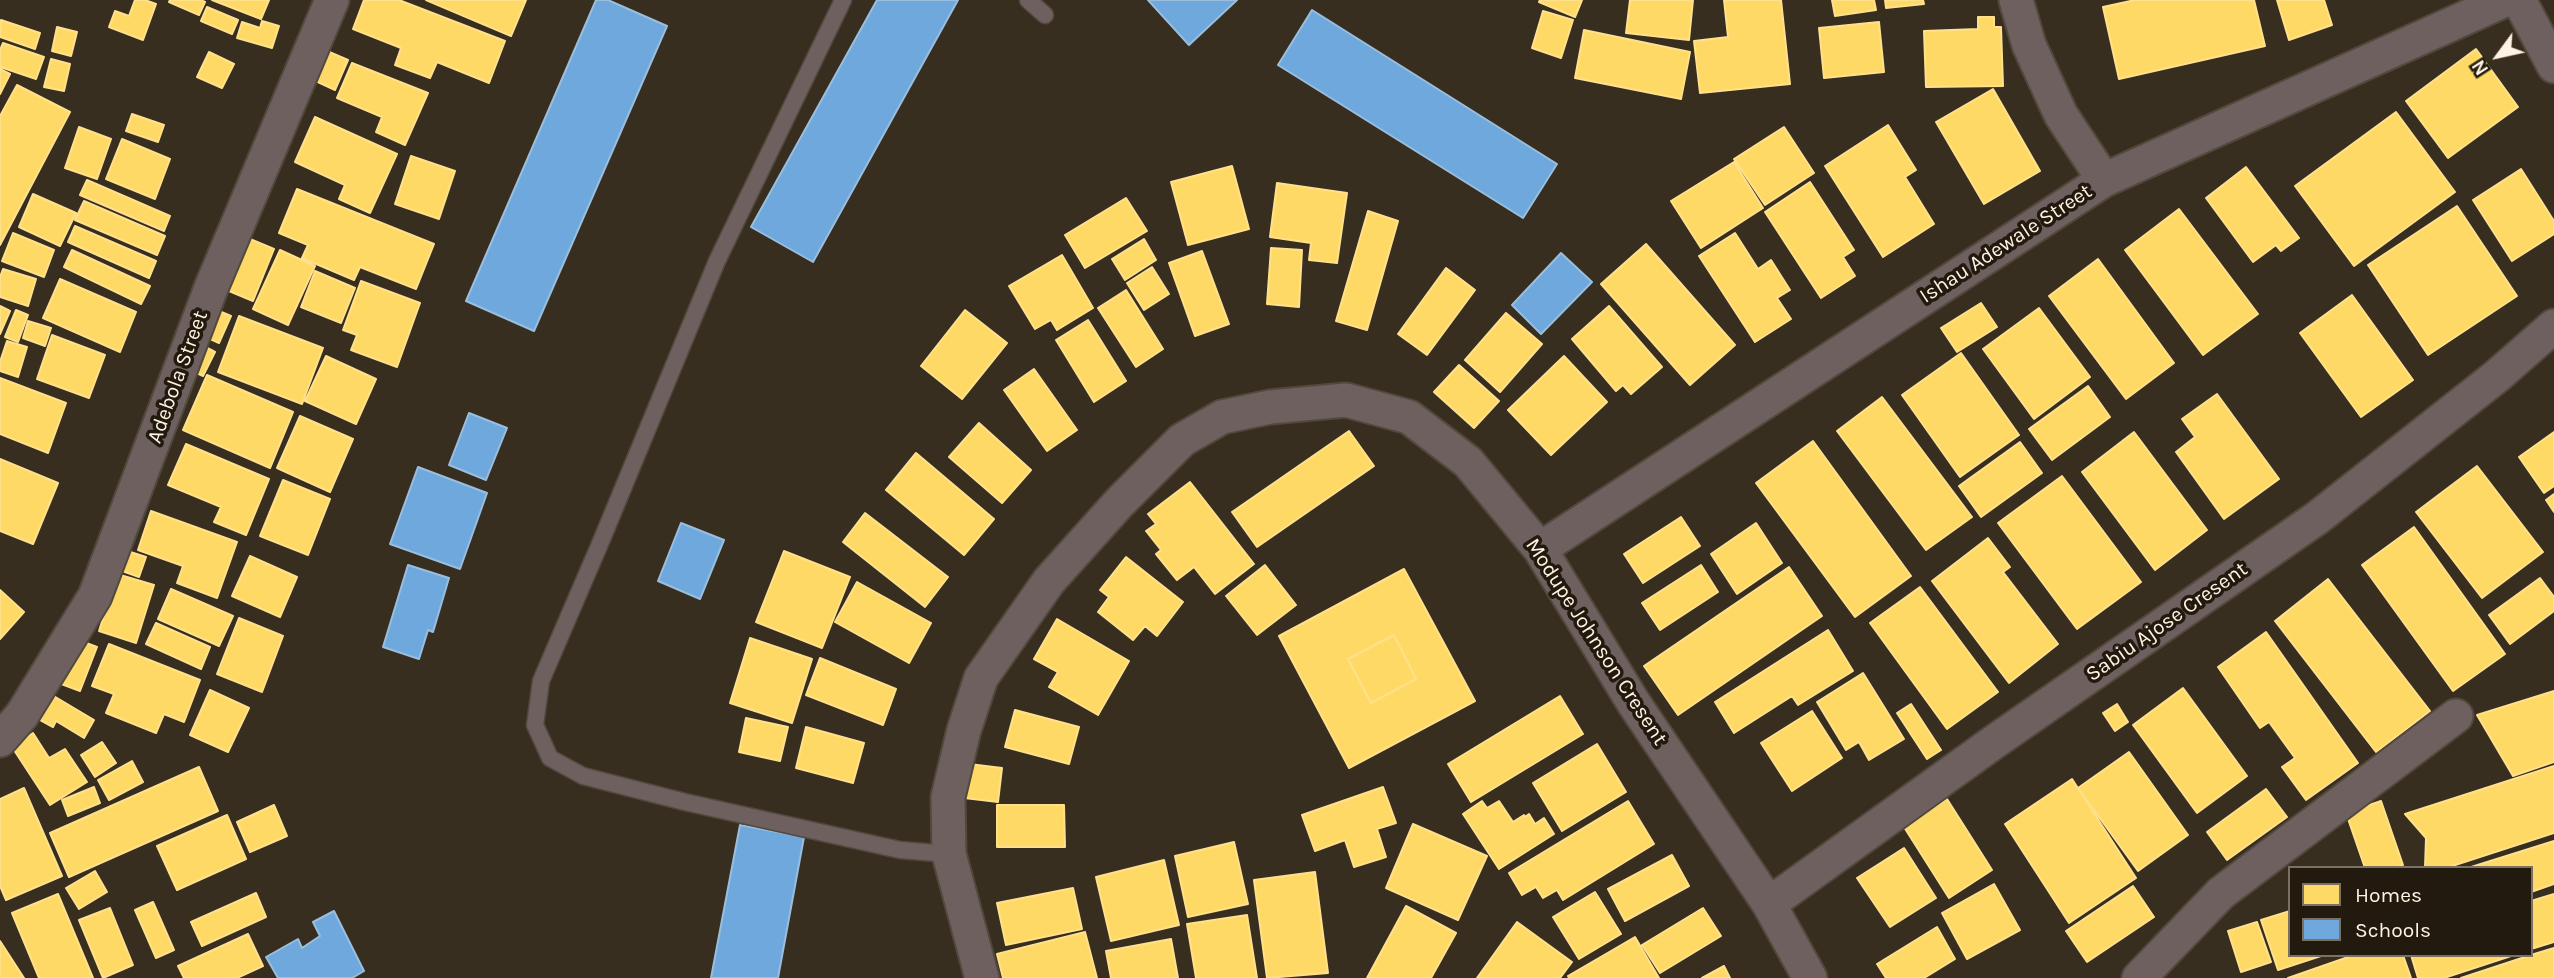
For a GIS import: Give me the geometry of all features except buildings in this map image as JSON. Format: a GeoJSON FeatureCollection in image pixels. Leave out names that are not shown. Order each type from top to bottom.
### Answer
{"type":"FeatureCollection","features":[{"type":"Feature","properties":{"kind":"street","name":"Adebola Street"},"geometry":{"type":"LineString","coordinates":[[0,740],[22,715],[95,596],[211,288],[332,0]]}},
{"type":"Feature","properties":{"kind":"street"},"geometry":{"type":"LineString","coordinates":[[2016,0],[2029,45],[2061,115],[2104,180]]}},
{"type":"Feature","properties":{"kind":"street","name":"Ishau Adewale Street"},"geometry":{"type":"LineString","coordinates":[[1540,549],[2104,180],[2505,0]]}},
{"type":"Feature","properties":{"kind":"street"},"geometry":{"type":"LineString","coordinates":[[2519,0],[2554,66]]}},
{"type":"Feature","properties":{"kind":"street","name":"Sabiu Ajose Cresent"},"geometry":{"type":"LineString","coordinates":[[1769,904],[2005,734],[2317,518],[2497,376],[2554,326]]}},
{"type":"Feature","properties":{"kind":"street","name":"Modupe Johnson Cresent"},"geometry":{"type":"LineString","coordinates":[[982,978],[949,854],[948,797],[964,730],[981,678],[1049,581],[1119,503],[1182,440],[1222,417],[1270,407],[1346,400],[1409,417],[1468,463],[1540,549],[1633,702],[1769,904],[1810,978]]}},
{"type":"Feature","properties":{"kind":"street"},"geometry":{"type":"LineString","coordinates":[[2139,978],[2221,893],[2456,716]]}},
{"type":"Feature","properties":{"kind":"lane"},"geometry":{"type":"LineString","coordinates":[[843,0],[717,261],[541,681],[534,725],[550,758],[583,776],[900,850],[949,854]]}},
{"type":"Feature","properties":{"kind":"lane"},"geometry":{"type":"LineString","coordinates":[[1028,0],[1045,15]]}}]}
